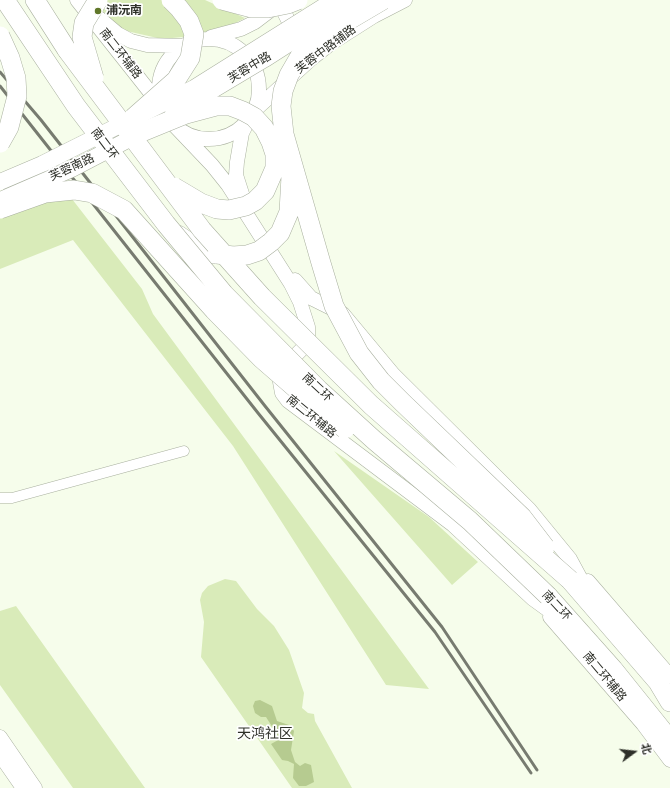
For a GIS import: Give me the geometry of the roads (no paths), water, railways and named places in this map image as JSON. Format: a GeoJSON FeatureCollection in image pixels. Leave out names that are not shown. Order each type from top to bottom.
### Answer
{"type":"FeatureCollection","features":[{"type":"Feature","properties":{"kind":"highway","name":"南二环"},"geometry":{"type":"LineString","coordinates":[[5,0],[76,106],[166,224],[224,294],[264,337],[319,390],[475,526],[541,598],[579,631],[613,669],[670,740]]}},
{"type":"Feature","properties":{"kind":"highway"},"geometry":{"type":"LineString","coordinates":[[35,0],[33,22],[43,57]]}},
{"type":"Feature","properties":{"kind":"highway"},"geometry":{"type":"LineString","coordinates":[[35,0],[67,50],[158,173],[172,186],[201,203],[217,209],[229,210],[246,206],[265,191],[275,168],[275,154],[266,132],[254,116],[230,106],[202,109],[141,123]]}},
{"type":"Feature","properties":{"kind":"highway"},"geometry":{"type":"LineString","coordinates":[[98,0],[84,23],[82,37],[92,72],[101,96]]}},
{"type":"Feature","properties":{"kind":"highway"},"geometry":{"type":"LineString","coordinates":[[141,123],[176,80],[190,58],[194,34],[189,21],[171,0]]}},
{"type":"Feature","properties":{"kind":"highway"},"geometry":{"type":"LineString","coordinates":[[222,0],[252,8],[268,8],[288,4],[298,0]]}},
{"type":"Feature","properties":{"kind":"highway"},"geometry":{"type":"LineString","coordinates":[[166,224],[180,237],[199,249],[214,254],[233,256],[247,255],[258,251],[280,233],[289,212],[291,171],[281,122],[282,99],[289,75],[300,56],[325,35],[383,0]]}},
{"type":"Feature","properties":{"kind":"highway"},"geometry":{"type":"LineString","coordinates":[[0,36],[12,64],[16,78],[16,96],[9,127],[0,143]]}},
{"type":"Feature","properties":{"kind":"highway"},"geometry":{"type":"LineString","coordinates":[[287,149],[334,306],[360,353],[381,381],[522,517],[570,580]]}},
{"type":"Feature","properties":{"kind":"highway","name":"南二环"},"geometry":{"type":"LineString","coordinates":[[158,173],[202,230],[262,296],[371,405],[570,580],[599,614],[667,686],[670,702]]}},
{"type":"Feature","properties":{"kind":"highway"},"geometry":{"type":"LineString","coordinates":[[0,209],[39,195],[74,190],[92,193],[124,210],[214,310],[262,359],[341,426],[434,491]]}},
{"type":"Feature","properties":{"kind":"main road","name":"芙蓉中路"},"geometry":{"type":"LineString","coordinates":[[141,123],[334,0]]}},
{"type":"Feature","properties":{"kind":"main road","name":"芙蓉中路"},"geometry":{"type":"LineString","coordinates":[[141,123],[265,59],[357,0]]}},
{"type":"Feature","properties":{"kind":"main road","name":"芙蓉南路"},"geometry":{"type":"LineString","coordinates":[[0,182],[69,151],[141,123]]}},
{"type":"Feature","properties":{"kind":"main road","name":"芙蓉南路"},"geometry":{"type":"LineString","coordinates":[[0,201],[72,169],[141,123]]}},
{"type":"Feature","properties":{"kind":"street","name":"南二环辅路"},"geometry":{"type":"LineString","coordinates":[[77,0],[160,102]]}},
{"type":"Feature","properties":{"kind":"street","name":"南二环辅路"},"geometry":{"type":"LineString","coordinates":[[85,0],[104,23],[131,41],[147,45],[182,46]]}},
{"type":"Feature","properties":{"kind":"street"},"geometry":{"type":"LineString","coordinates":[[244,0],[256,22]]}},
{"type":"Feature","properties":{"kind":"street"},"geometry":{"type":"LineString","coordinates":[[141,123],[154,112],[160,102],[160,79],[164,66],[172,55],[182,46],[241,29],[256,22],[282,0]]}},
{"type":"Feature","properties":{"kind":"street"},"geometry":{"type":"LineString","coordinates":[[285,0],[283,10],[300,42],[312,49],[319,49],[330,44]]}},
{"type":"Feature","properties":{"kind":"street","name":"芙蓉中路辅路"},"geometry":{"type":"LineString","coordinates":[[251,116],[311,59],[330,44],[355,27],[405,0]]}},
{"type":"Feature","properties":{"kind":"street"},"geometry":{"type":"LineString","coordinates":[[205,39],[220,40],[234,45],[245,54],[254,67],[258,81],[259,96],[242,133],[236,162],[236,176],[243,199],[300,288],[311,298],[343,314],[393,374],[529,509],[570,559],[667,686]]}},
{"type":"Feature","properties":{"kind":"street"},"geometry":{"type":"LineString","coordinates":[[160,102],[174,124],[183,131],[194,136],[217,138],[234,132],[251,116]]}},
{"type":"Feature","properties":{"kind":"street"},"geometry":{"type":"LineString","coordinates":[[141,123],[161,120],[174,124]]}},
{"type":"Feature","properties":{"kind":"street","name":"南二环辅路"},"geometry":{"type":"LineString","coordinates":[[174,124],[212,165],[228,185],[291,284],[304,313],[308,336],[304,347],[287,364],[280,382],[282,393],[288,401],[453,525],[541,598],[573,642],[643,724],[670,760]]}},
{"type":"Feature","properties":{"kind":"street"},"geometry":{"type":"LineString","coordinates":[[0,188],[40,174],[0,195]]}},
{"type":"Feature","properties":{"kind":"street"},"geometry":{"type":"LineString","coordinates":[[0,498],[12,498],[184,451]]}},
{"type":"Feature","properties":{"kind":"street"},"geometry":{"type":"LineString","coordinates":[[570,559],[599,614]]}},
{"type":"Feature","properties":{"kind":"street"},"geometry":{"type":"LineString","coordinates":[[0,737],[35,788]]}},
{"type":"Feature","properties":{"kind":"street"},"geometry":{"type":"LineString","coordinates":[[0,755],[23,788]]}},
{"type":"Feature","properties":{"kind":"railway"},"geometry":{"type":"LineString","coordinates":[[0,72],[41,120],[265,406],[442,627],[537,770]]}},
{"type":"Feature","properties":{"kind":"railway"},"geometry":{"type":"LineString","coordinates":[[0,86],[258,413],[435,632],[531,773]]}},
{"type":"Feature","properties":{"kind":"place","name":"浦沅南"},"geometry":{"type":"Point","coordinates":[98,11]}},
{"type":"Feature","properties":{"kind":"district","name":"天鸿社区"},"geometry":{"type":"Point","coordinates":[265,734]}}]}
